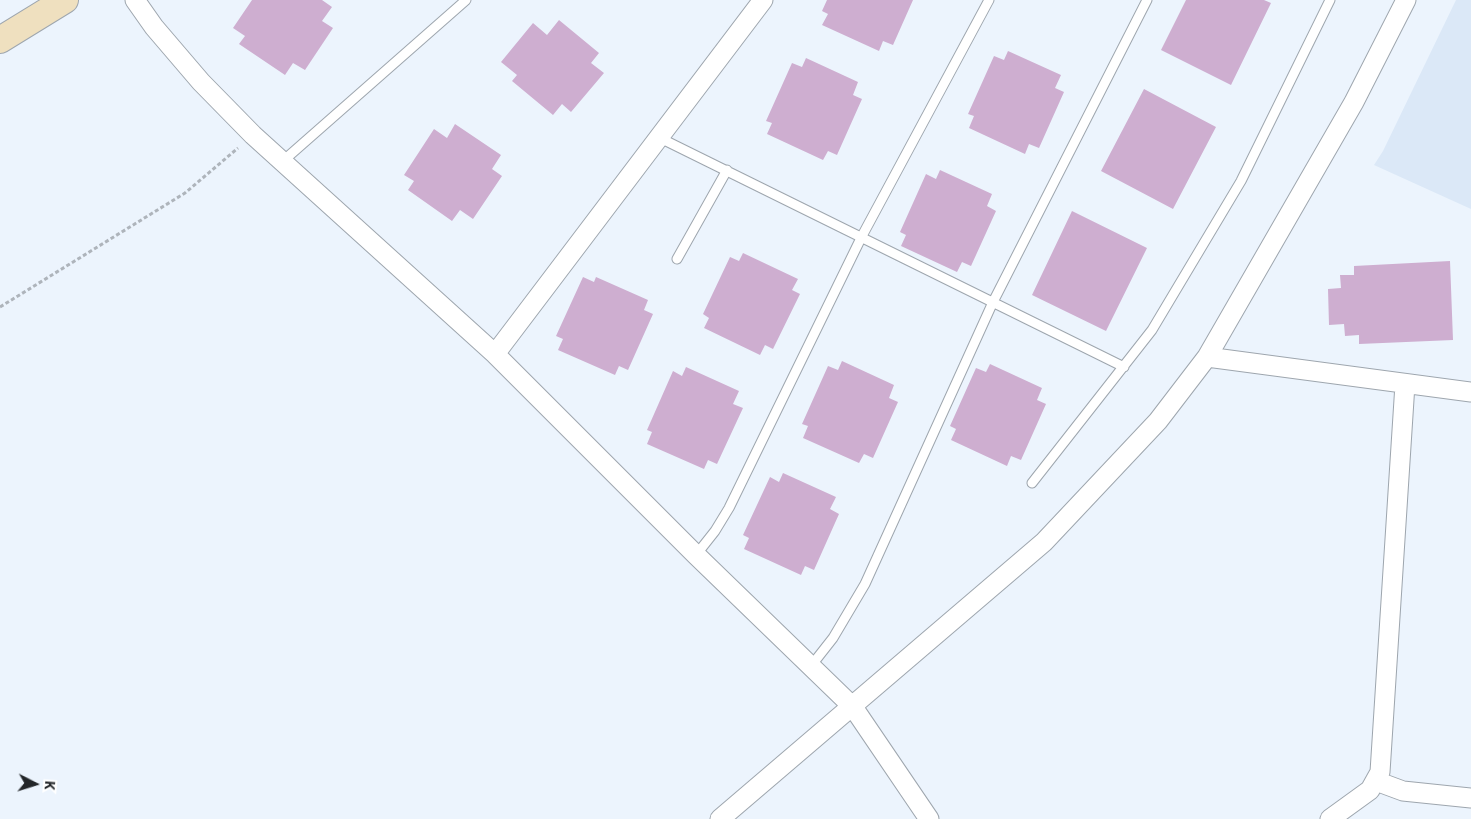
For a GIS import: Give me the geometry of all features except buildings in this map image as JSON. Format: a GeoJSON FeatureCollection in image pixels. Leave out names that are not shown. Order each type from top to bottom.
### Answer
{"type":"FeatureCollection","features":[{"type":"Feature","properties":{"kind":"street"},"geometry":{"type":"LineString","coordinates":[[0,40],[65,0]]}},
{"type":"Feature","properties":{"kind":"street"},"geometry":{"type":"LineString","coordinates":[[135,0],[201,82],[253,135],[495,354],[696,555],[853,707],[929,819]]}},
{"type":"Feature","properties":{"kind":"street"},"geometry":{"type":"LineString","coordinates":[[495,354],[763,0]]}},
{"type":"Feature","properties":{"kind":"street"},"geometry":{"type":"LineString","coordinates":[[720,819],[1044,542],[1158,421],[1207,357],[1354,102],[1406,0]]}},
{"type":"Feature","properties":{"kind":"street"},"geometry":{"type":"LineString","coordinates":[[1207,357],[1471,392]]}},
{"type":"Feature","properties":{"kind":"street"},"geometry":{"type":"LineString","coordinates":[[1330,819],[1370,790],[1380,772],[1406,384]]}},
{"type":"Feature","properties":{"kind":"street"},"geometry":{"type":"LineString","coordinates":[[1376,782],[1403,791],[1471,798]]}},
{"type":"Feature","properties":{"kind":"street"},"geometry":{"type":"LineString","coordinates":[[1355,819],[1356,800]]}},
{"type":"Feature","properties":{"kind":"lane"},"geometry":{"type":"LineString","coordinates":[[283,161],[466,0]]}},
{"type":"Feature","properties":{"kind":"lane"},"geometry":{"type":"LineString","coordinates":[[696,555],[715,531],[729,508],[862,236],[989,0]]}},
{"type":"Feature","properties":{"kind":"lane"},"geometry":{"type":"LineString","coordinates":[[811,666],[838,632],[865,584],[993,302],[1147,0]]}},
{"type":"Feature","properties":{"kind":"lane"},"geometry":{"type":"LineString","coordinates":[[1032,483],[1152,330],[1241,181],[1330,0]]}},
{"type":"Feature","properties":{"kind":"lane"},"geometry":{"type":"LineString","coordinates":[[658,137],[862,236],[1124,367]]}},
{"type":"Feature","properties":{"kind":"lane"},"geometry":{"type":"LineString","coordinates":[[677,259],[727,170]]}},
{"type":"Feature","properties":{"kind":"path"},"geometry":{"type":"LineString","coordinates":[[0,307],[185,193],[253,135]]}},
{"type":"Feature","properties":{"kind":"shaded area"},"geometry":{"type":"Polygon","coordinates":[[[1456,0],[1471,0],[1471,209],[1374,165],[1383,151],[1456,0]]]}}]}
